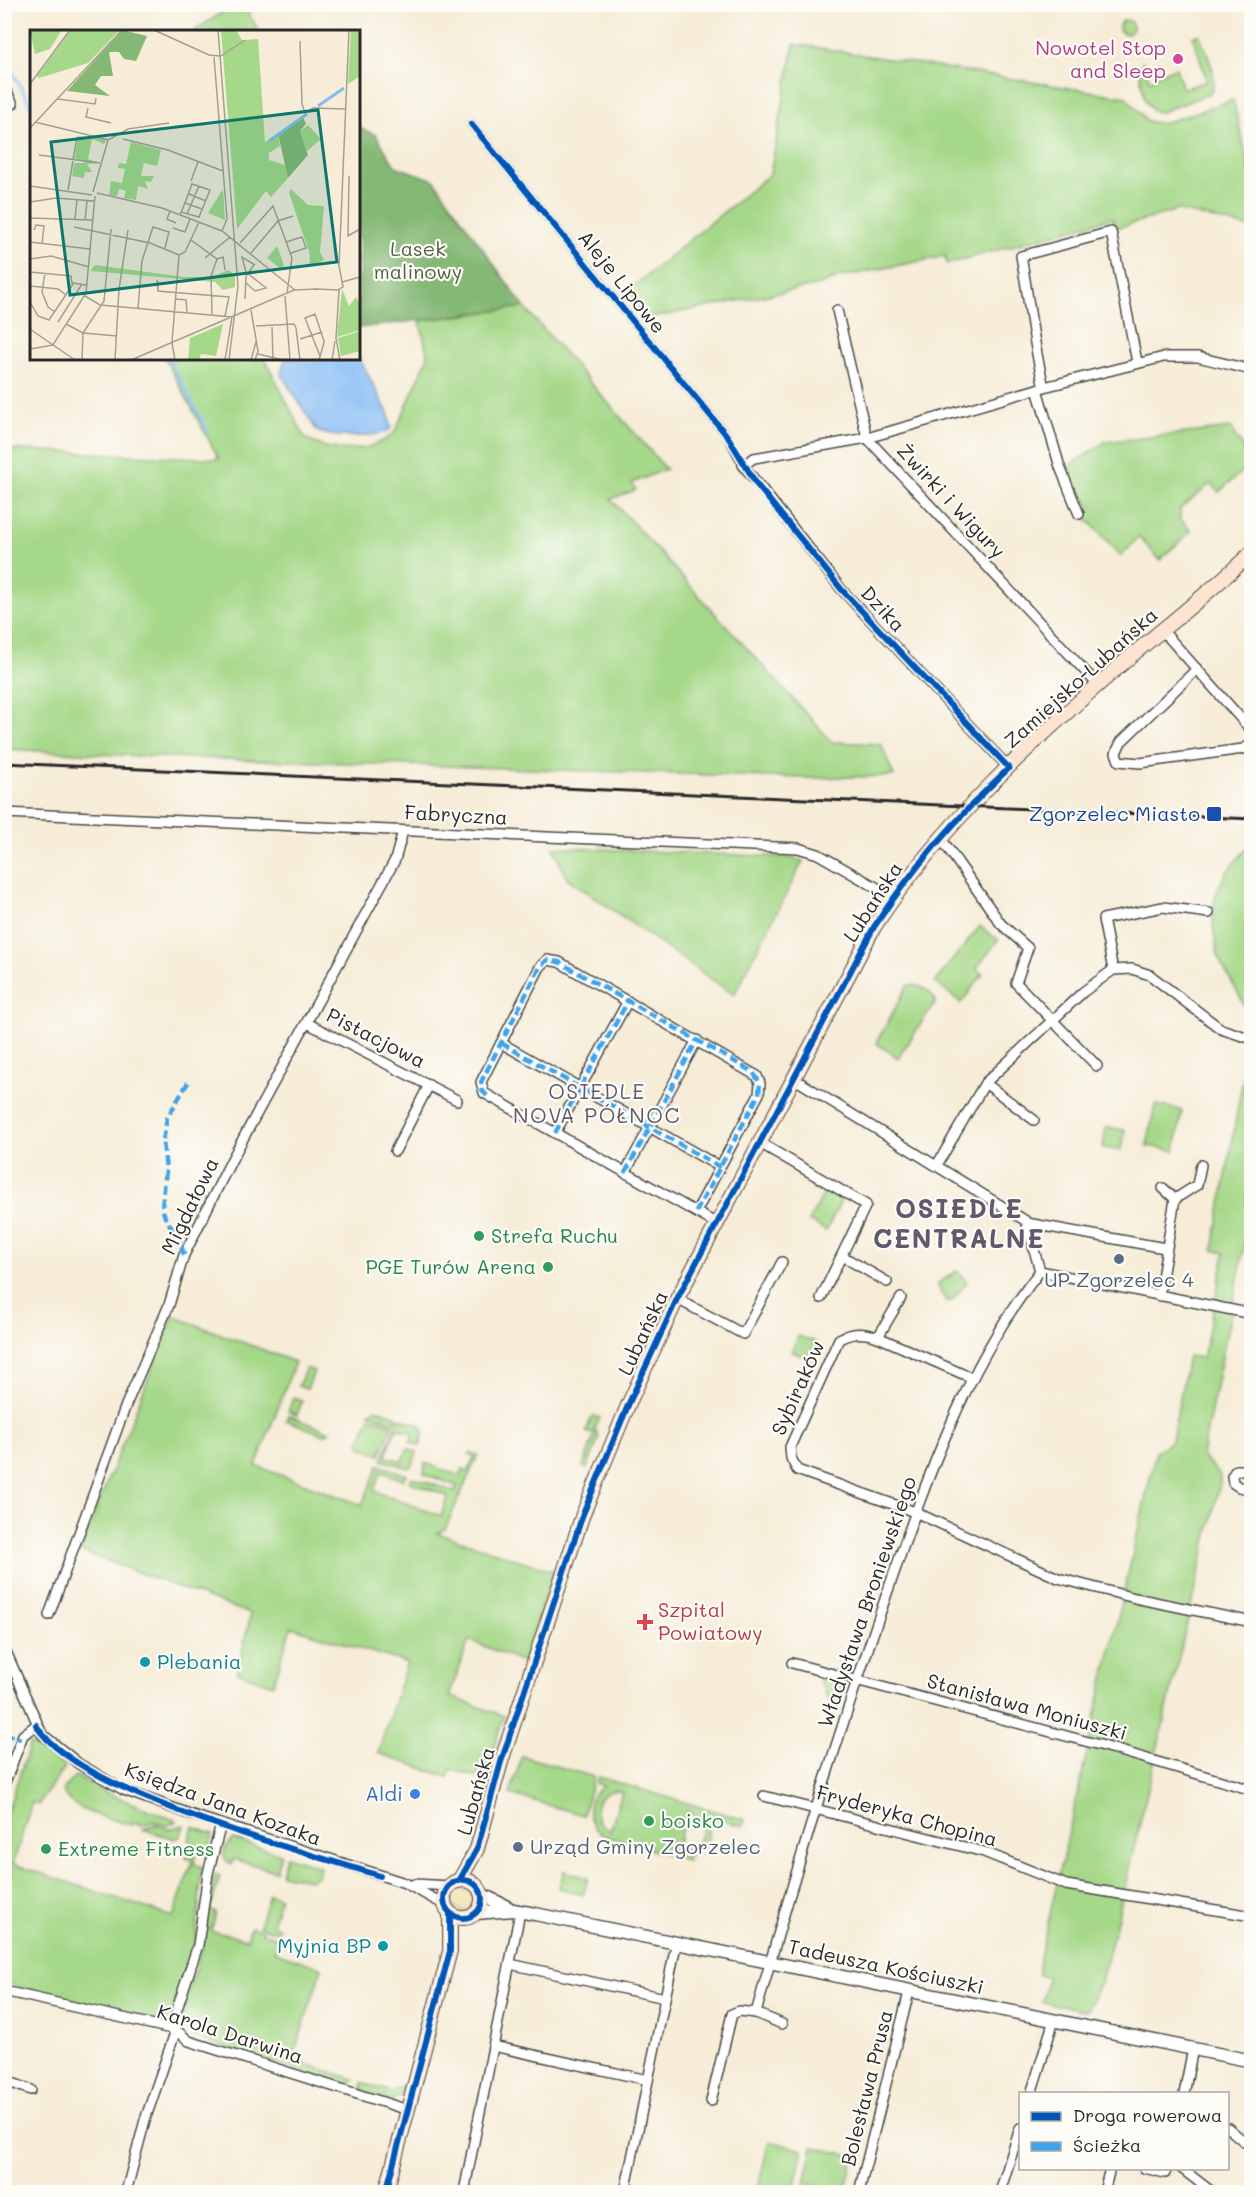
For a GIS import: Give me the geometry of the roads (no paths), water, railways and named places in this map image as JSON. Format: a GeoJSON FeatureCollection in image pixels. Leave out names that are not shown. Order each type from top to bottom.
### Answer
{"type":"FeatureCollection","features":[{"type":"Feature","properties":{"kind":"main road","name":"Zamiejsko-Lubańska"},"geometry":{"type":"LineString","coordinates":[[940,837],[968,806],[1098,686],[1251,552]]}},
{"type":"Feature","properties":{"kind":"main road","name":"Lubańska"},"geometry":{"type":"LineString","coordinates":[[455,1883],[477,1849],[504,1752],[583,1514],[629,1403],[677,1299],[862,947],[893,897],[940,837]]}},
{"type":"Feature","properties":{"kind":"main road","name":"Lubańska"},"geometry":{"type":"LineString","coordinates":[[477,1849],[479,1890]]}},
{"type":"Feature","properties":{"kind":"main road"},"geometry":{"type":"LineString","coordinates":[[386,2193],[450,1951],[481,1905],[479,1890],[470,1882],[455,1883],[445,1896],[448,1909],[450,1951]]}},
{"type":"Feature","properties":{"kind":"main road"},"geometry":{"type":"LineString","coordinates":[[448,1909],[456,1917],[472,1916]]}},
{"type":"Feature","properties":{"kind":"street"},"geometry":{"type":"LineString","coordinates":[[4,87],[13,104],[4,107]]}},
{"type":"Feature","properties":{"kind":"street","name":"Aleje Lipowe"},"geometry":{"type":"LineString","coordinates":[[471,124],[728,437],[743,465]]}},
{"type":"Feature","properties":{"kind":"street"},"geometry":{"type":"LineString","coordinates":[[1079,514],[1060,467],[1041,388],[1021,256],[1111,232],[1137,362]]}},
{"type":"Feature","properties":{"kind":"street","name":"Żwirki i Wigury"},"geometry":{"type":"LineString","coordinates":[[837,310],[867,438],[1098,686]]}},
{"type":"Feature","properties":{"kind":"street"},"geometry":{"type":"LineString","coordinates":[[743,465],[754,458],[867,438],[1137,362],[1172,356],[1191,356],[1251,370]]}},
{"type":"Feature","properties":{"kind":"street","name":"Dzika"},"geometry":{"type":"LineString","coordinates":[[743,465],[842,590],[1009,768]]}},
{"type":"Feature","properties":{"kind":"street"},"geometry":{"type":"LineString","coordinates":[[1162,630],[1251,730]]}},
{"type":"Feature","properties":{"kind":"street"},"geometry":{"type":"LineString","coordinates":[[1197,669],[1121,742],[1116,753],[1119,761],[1124,763],[1164,760],[1243,749],[1251,744]]}},
{"type":"Feature","properties":{"kind":"street","name":"Fabryczna"},"geometry":{"type":"LineString","coordinates":[[4,813],[798,848],[818,854],[893,897]]}},
{"type":"Feature","properties":{"kind":"street","name":"Migdałowa"},"geometry":{"type":"LineString","coordinates":[[49,1615],[126,1405],[169,1305],[184,1255],[395,860],[404,831]]}},
{"type":"Feature","properties":{"kind":"street"},"geometry":{"type":"LineString","coordinates":[[940,837],[1001,924],[1028,948],[1016,983],[1097,1066]]}},
{"type":"Feature","properties":{"kind":"street"},"geometry":{"type":"LineString","coordinates":[[1113,970],[1103,919],[1163,907],[1209,913]]}},
{"type":"Feature","properties":{"kind":"street"},"geometry":{"type":"LineString","coordinates":[[696,1212],[759,1094],[760,1083],[753,1072],[559,962],[547,960],[540,968],[481,1082],[482,1090],[487,1096],[717,1224]]}},
{"type":"Feature","properties":{"kind":"street"},"geometry":{"type":"LineString","coordinates":[[937,1165],[985,1083],[1096,981],[1113,970],[1132,969],[1150,975],[1221,1029],[1251,1039]]}},
{"type":"Feature","properties":{"kind":"street"},"geometry":{"type":"LineString","coordinates":[[555,1133],[628,1001]]}},
{"type":"Feature","properties":{"kind":"street","name":"Pistacjowa"},"geometry":{"type":"LineString","coordinates":[[307,1023],[457,1100]]}},
{"type":"Feature","properties":{"kind":"street"},"geometry":{"type":"LineString","coordinates":[[625,1173],[697,1040]]}},
{"type":"Feature","properties":{"kind":"street"},"geometry":{"type":"LineString","coordinates":[[501,1043],[720,1167]]}},
{"type":"Feature","properties":{"kind":"street"},"geometry":{"type":"LineString","coordinates":[[793,1078],[937,1165],[1027,1223],[1165,1248]]}},
{"type":"Feature","properties":{"kind":"street"},"geometry":{"type":"LineString","coordinates":[[985,1083],[1034,1120]]}},
{"type":"Feature","properties":{"kind":"street","name":"Pistacjowa"},"geometry":{"type":"LineString","coordinates":[[395,1150],[429,1085]]}},
{"type":"Feature","properties":{"kind":"street"},"geometry":{"type":"LineString","coordinates":[[760,1143],[866,1204],[820,1298]]}},
{"type":"Feature","properties":{"kind":"street"},"geometry":{"type":"LineString","coordinates":[[1159,1296],[1165,1248],[1175,1199],[1197,1185],[1202,1165]]}},
{"type":"Feature","properties":{"kind":"street"},"geometry":{"type":"LineString","coordinates":[[1163,1188],[1175,1199]]}},
{"type":"Feature","properties":{"kind":"street"},"geometry":{"type":"LineString","coordinates":[[1027,1223],[1040,1271],[1251,1314]]}},
{"type":"Feature","properties":{"kind":"street"},"geometry":{"type":"LineString","coordinates":[[842,1256],[887,1281]]}},
{"type":"Feature","properties":{"kind":"street"},"geometry":{"type":"LineString","coordinates":[[677,1299],[743,1334],[782,1262]]}},
{"type":"Feature","properties":{"kind":"street","name":"Władysława Broniewskiego"},"geometry":{"type":"LineString","coordinates":[[756,2013],[769,1963],[856,1680],[915,1512],[972,1378],[1025,1291],[1040,1271]]}},
{"type":"Feature","properties":{"kind":"street"},"geometry":{"type":"LineString","coordinates":[[878,1337],[900,1298]]}},
{"type":"Feature","properties":{"kind":"street","name":"Sybiraków"},"geometry":{"type":"LineString","coordinates":[[972,1378],[878,1337],[855,1333],[839,1339],[790,1447],[791,1458],[797,1470],[915,1512],[1058,1578],[1251,1622]]}},
{"type":"Feature","properties":{"kind":"street"},"geometry":{"type":"LineString","coordinates":[[1251,1470],[1236,1470],[1232,1476],[1233,1483],[1251,1490]]}},
{"type":"Feature","properties":{"kind":"street"},"geometry":{"type":"LineString","coordinates":[[4,1647],[36,1725],[23,1735],[4,1785]]}},
{"type":"Feature","properties":{"kind":"street","name":"Stanisława Moniuszki"},"geometry":{"type":"LineString","coordinates":[[792,1663],[1100,1745],[1251,1790]]}},
{"type":"Feature","properties":{"kind":"street","name":"Księdza Jana Kozaka"},"geometry":{"type":"LineString","coordinates":[[36,1725],[42,1734],[79,1764],[124,1790],[221,1824],[405,1883],[448,1909]]}},
{"type":"Feature","properties":{"kind":"street","name":"Fryderyka Chopina"},"geometry":{"type":"LineString","coordinates":[[764,1796],[984,1852],[1066,1885],[1251,1916]]}},
{"type":"Feature","properties":{"kind":"street"},"geometry":{"type":"LineString","coordinates":[[126,2193],[146,2120],[176,2031],[176,2012],[198,1945],[208,1873],[221,1824]]}},
{"type":"Feature","properties":{"kind":"street","name":"Księdza Jana Kozaka"},"geometry":{"type":"LineString","coordinates":[[405,1883],[455,1883]]}},
{"type":"Feature","properties":{"kind":"street","name":"Tadeusza Kościuszki"},"geometry":{"type":"LineString","coordinates":[[479,1890],[516,1911],[1251,2061]]}},
{"type":"Feature","properties":{"kind":"street"},"geometry":{"type":"LineString","coordinates":[[464,2193],[510,1964],[516,1911]]}},
{"type":"Feature","properties":{"kind":"street","name":"Tadeusza Kościuszki"},"geometry":{"type":"LineString","coordinates":[[472,1916],[516,1911]]}},
{"type":"Feature","properties":{"kind":"street"},"geometry":{"type":"LineString","coordinates":[[625,2193],[676,1945]]}},
{"type":"Feature","properties":{"kind":"street"},"geometry":{"type":"LineString","coordinates":[[510,1964],[665,1998]]}},
{"type":"Feature","properties":{"kind":"street","name":"Karola Darwina"},"geometry":{"type":"LineString","coordinates":[[4,1990],[176,2031],[189,2042],[408,2110]]}},
{"type":"Feature","properties":{"kind":"street","name":"Bolesława Prusa"},"geometry":{"type":"LineString","coordinates":[[859,2193],[909,1992]]}},
{"type":"Feature","properties":{"kind":"street"},"geometry":{"type":"LineString","coordinates":[[711,2101],[732,2014],[740,2011],[756,2013],[782,2024]]}},
{"type":"Feature","properties":{"kind":"street"},"geometry":{"type":"LineString","coordinates":[[1032,2092],[1054,2020]]}},
{"type":"Feature","properties":{"kind":"street"},"geometry":{"type":"LineString","coordinates":[[493,2046],[648,2080]]}},
{"type":"Feature","properties":{"kind":"street"},"geometry":{"type":"LineString","coordinates":[[1184,2092],[1193,2048]]}},
{"type":"Feature","properties":{"kind":"street"},"geometry":{"type":"LineString","coordinates":[[4,2080],[31,2090]]}},
{"type":"Feature","properties":{"kind":"street"},"geometry":{"type":"LineString","coordinates":[[1229,2130],[1251,2148]]}},
{"type":"Feature","properties":{"kind":"street"},"geometry":{"type":"LineString","coordinates":[[1000,2193],[1019,2131]]}},
{"type":"Feature","properties":{"kind":"street"},"geometry":{"type":"LineString","coordinates":[[1104,2193],[1110,2170]]}},
{"type":"Feature","properties":{"kind":"street"},"geometry":{"type":"LineString","coordinates":[[1182,2170],[1212,2193]]}},
{"type":"Feature","properties":{"kind":"water"},"geometry":{"type":"Polygon","coordinates":[[[360,359],[388,413],[391,428],[385,432],[366,436],[333,435],[317,431],[281,374],[285,360],[360,359]]]}},
{"type":"Feature","properties":{"kind":"waterway"},"geometry":{"type":"LineString","coordinates":[[4,57],[30,103]]}},
{"type":"Feature","properties":{"kind":"waterway"},"geometry":{"type":"LineString","coordinates":[[169,360],[208,432]]}},
{"type":"Feature","properties":{"kind":"railway"},"geometry":{"type":"LineString","coordinates":[[4,763],[1252,819]]}},
{"type":"Feature","properties":{"kind":"place","name":"Nowotel Stop and Sleep"},"geometry":{"type":"Point","coordinates":[1178,59]}},
{"type":"Feature","properties":{"kind":"place","name":"Zgorzelec Miasto"},"geometry":{"type":"Point","coordinates":[1214,814]}},
{"type":"Feature","properties":{"kind":"place","name":"Strefa Ruchu"},"geometry":{"type":"Point","coordinates":[479,1236]}},
{"type":"Feature","properties":{"kind":"place","name":"UP Zgorzelec 4"},"geometry":{"type":"Point","coordinates":[1119,1259]}},
{"type":"Feature","properties":{"kind":"place","name":"PGE Turów Arena"},"geometry":{"type":"Point","coordinates":[548,1267]}},
{"type":"Feature","properties":{"kind":"place","name":"Szpital Powiatowy"},"geometry":{"type":"Point","coordinates":[645,1622]}},
{"type":"Feature","properties":{"kind":"place","name":"Plebania"},"geometry":{"type":"Point","coordinates":[145,1662]}},
{"type":"Feature","properties":{"kind":"place","name":"Aldi"},"geometry":{"type":"Point","coordinates":[415,1794]}},
{"type":"Feature","properties":{"kind":"place","name":"boisko"},"geometry":{"type":"Point","coordinates":[649,1821]}},
{"type":"Feature","properties":{"kind":"place","name":"Urząd Gminy Zgorzelec"},"geometry":{"type":"Point","coordinates":[518,1847]}},
{"type":"Feature","properties":{"kind":"place","name":"Extreme Fitness"},"geometry":{"type":"Point","coordinates":[46,1849]}},
{"type":"Feature","properties":{"kind":"place","name":"Myjnia BP"},"geometry":{"type":"Point","coordinates":[383,1946]}},
{"type":"Feature","properties":{"kind":"district","name":"OSIEDLE NOVA PÓŁNOC"},"geometry":{"type":"Point","coordinates":[597,1104]}},
{"type":"Feature","properties":{"kind":"district","name":"OSIEDLE CENTRALNE"},"geometry":{"type":"Point","coordinates":[959,1224]}},
{"type":"Feature","properties":{"kind":"park label","name":"Lasek malinowy"},"geometry":{"type":"Point","coordinates":[418,260]}}]}
